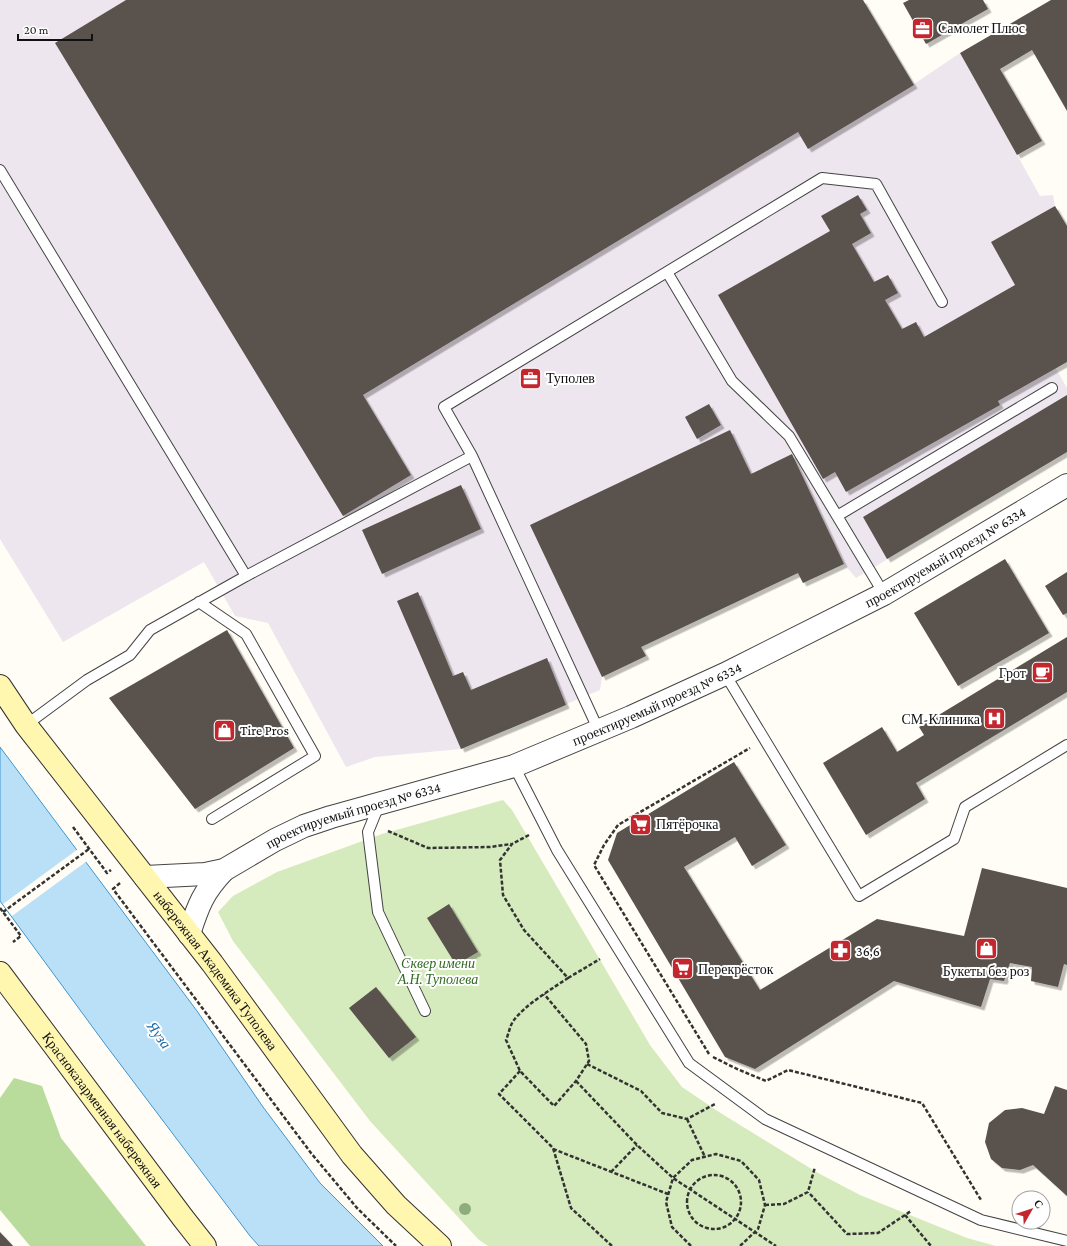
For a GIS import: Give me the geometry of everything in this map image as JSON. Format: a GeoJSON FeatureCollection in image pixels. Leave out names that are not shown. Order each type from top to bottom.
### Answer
{"type":"FeatureCollection","features":[{"type":"Feature","properties":{"kind":"main road","name":"набережная Академика Туполева"},"geometry":{"type":"LineString","coordinates":[[0,686],[26,725],[217,969],[352,1155],[396,1204],[440,1246]]}},
{"type":"Feature","properties":{"kind":"main road","name":"Красноказарменная набережная"},"geometry":{"type":"LineString","coordinates":[[0,973],[205,1246]]}},
{"type":"Feature","properties":{"kind":"street","name":"проектируемый проезд № 6334"},"geometry":{"type":"LineString","coordinates":[[189,934],[201,900],[212,883],[224,870],[275,840],[304,826],[514,766],[725,674],[884,594],[1067,485]]}},
{"type":"Feature","properties":{"kind":"street","name":"проектируемый проезд № 6334"},"geometry":{"type":"LineString","coordinates":[[145,878],[205,874],[224,870]]}},
{"type":"Feature","properties":{"kind":"lane"},"geometry":{"type":"LineString","coordinates":[[0,170],[246,576]]}},
{"type":"Feature","properties":{"kind":"lane"},"geometry":{"type":"LineString","coordinates":[[599,730],[472,456],[444,407],[822,178],[876,184],[942,302]]}},
{"type":"Feature","properties":{"kind":"lane"},"geometry":{"type":"LineString","coordinates":[[667,272],[732,381],[789,436],[884,594]]}},
{"type":"Feature","properties":{"kind":"lane"},"geometry":{"type":"LineString","coordinates":[[837,516],[1052,388]]}},
{"type":"Feature","properties":{"kind":"lane"},"geometry":{"type":"LineString","coordinates":[[26,725],[87,680],[130,655],[150,630],[246,576],[472,456]]}},
{"type":"Feature","properties":{"kind":"lane"},"geometry":{"type":"LineString","coordinates":[[199,602],[246,634],[315,756],[212,819]]}},
{"type":"Feature","properties":{"kind":"lane"},"geometry":{"type":"LineString","coordinates":[[725,674],[858,896],[954,839],[964,806],[1067,744]]}},
{"type":"Feature","properties":{"kind":"lane"},"geometry":{"type":"LineString","coordinates":[[514,766],[557,850],[689,1063],[765,1119],[981,1220],[1067,1240]]}},
{"type":"Feature","properties":{"kind":"lane"},"geometry":{"type":"LineString","coordinates":[[380,804],[368,832],[378,912],[425,1011]]}},
{"type":"Feature","properties":{"kind":"path"},"geometry":{"type":"LineString","coordinates":[[752,747],[618,825],[604,845],[594,865],[709,1054],[737,1069],[766,1081],[788,1070],[922,1103],[985,1205]]}},
{"type":"Feature","properties":{"kind":"path"},"geometry":{"type":"LineString","coordinates":[[75,830],[103,867]]}},
{"type":"Feature","properties":{"kind":"path"},"geometry":{"type":"LineString","coordinates":[[387,831],[428,848],[490,847],[512,844],[529,835]]}},
{"type":"Feature","properties":{"kind":"path"},"geometry":{"type":"LineString","coordinates":[[512,844],[500,860],[503,895],[524,930],[568,978]]}},
{"type":"Feature","properties":{"kind":"path"},"geometry":{"type":"LineString","coordinates":[[3,912],[89,849]]}},
{"type":"Feature","properties":{"kind":"path"},"geometry":{"type":"LineString","coordinates":[[123,880],[113,889],[117,895],[311,1153],[357,1208],[396,1246]]}},
{"type":"Feature","properties":{"kind":"path"},"geometry":{"type":"LineString","coordinates":[[0,908],[21,936],[13,942]]}},
{"type":"Feature","properties":{"kind":"path"},"geometry":{"type":"LineString","coordinates":[[544,994],[586,1044],[589,1061],[576,1081],[554,1106],[520,1071],[506,1040],[514,1020],[544,994],[600,958]]}},
{"type":"Feature","properties":{"kind":"path"},"geometry":{"type":"LineString","coordinates":[[587,1064],[642,1091],[662,1113],[687,1119],[715,1104]]}},
{"type":"Feature","properties":{"kind":"path"},"geometry":{"type":"LineString","coordinates":[[520,1071],[499,1094],[552,1148],[668,1194]]}},
{"type":"Feature","properties":{"kind":"path"},"geometry":{"type":"LineString","coordinates":[[576,1081],[637,1145],[673,1178],[776,1246]]}},
{"type":"Feature","properties":{"kind":"path"},"geometry":{"type":"LineString","coordinates":[[687,1119],[705,1157]]}},
{"type":"Feature","properties":{"kind":"path"},"geometry":{"type":"LineString","coordinates":[[612,1172],[637,1145]]}},
{"type":"Feature","properties":{"kind":"path"},"geometry":{"type":"LineString","coordinates":[[552,1148],[571,1208],[612,1246]]}},
{"type":"Feature","properties":{"kind":"path"},"geometry":{"type":"LineString","coordinates":[[691,1246],[672,1227],[666,1202],[668,1194],[673,1178],[692,1160],[716,1154],[741,1161],[759,1180],[765,1205],[758,1229],[740,1246]]}},
{"type":"Feature","properties":{"kind":"path"},"geometry":{"type":"LineString","coordinates":[[765,1205],[784,1204],[808,1192],[815,1166]]}},
{"type":"Feature","properties":{"kind":"path"},"geometry":{"type":"LineString","coordinates":[[715,1175],[732,1182],[741,1199],[737,1217],[735,1219],[722,1229],[703,1228],[689,1215],[687,1196],[697,1180],[715,1175]]}},
{"type":"Feature","properties":{"kind":"path"},"geometry":{"type":"LineString","coordinates":[[810,1194],[847,1234],[878,1233],[911,1211]]}},
{"type":"Feature","properties":{"kind":"path"},"geometry":{"type":"LineString","coordinates":[[905,1215],[931,1246]]}},
{"type":"Feature","properties":{"kind":"shaded area","name":"Туполев"},"geometry":{"type":"Polygon","coordinates":[[[0,0],[863,0],[914,84],[960,53],[1040,196],[1053,195],[1055,206],[991,242],[1015,285],[1036,334],[1067,388],[1067,452],[856,578],[844,564],[803,583],[797,573],[642,647],[646,656],[602,677],[600,690],[461,749],[375,757],[346,767],[268,623],[235,616],[204,562],[63,642],[0,539],[0,0]]]}},
{"type":"Feature","properties":{"kind":"green space","name":"Сквер имени А.Н. Туполева"},"geometry":{"type":"Polygon","coordinates":[[[503,800],[512,810],[650,1045],[682,1087],[719,1112],[818,1173],[860,1195],[967,1238],[996,1246],[488,1246],[479,1240],[370,1121],[233,941],[218,912],[233,896],[277,872],[382,834],[503,800]]]}},
{"type":"Feature","properties":{"kind":"green space"},"geometry":{"type":"Polygon","coordinates":[[[14,1078],[42,1086],[61,1138],[146,1246],[30,1246],[0,1210],[0,1098],[14,1078]]]}},
{"type":"Feature","properties":{"kind":"water","name":"Яуза"},"geometry":{"type":"Polygon","coordinates":[[[0,747],[197,1011],[263,1107],[320,1183],[383,1246],[259,1246],[250,1236],[105,1044],[0,901],[0,747]]]}},
{"type":"Feature","properties":{"kind":"pier"},"geometry":{"type":"Polygon","coordinates":[[[78,849],[87,861],[12,916],[3,904],[78,849]]]}},
{"type":"Feature","properties":{"kind":"building"},"geometry":{"type":"Polygon","coordinates":[[[126,0],[863,0],[914,85],[808,149],[798,132],[363,395],[411,475],[343,516],[55,43],[126,0]]]}},
{"type":"Feature","properties":{"kind":"building"},"geometry":{"type":"Polygon","coordinates":[[[909,0],[983,0],[988,9],[926,44],[903,3],[909,0]]]}},
{"type":"Feature","properties":{"kind":"building"},"geometry":{"type":"Polygon","coordinates":[[[1051,0],[1067,0],[1067,111],[1032,50],[1000,69],[1042,141],[1017,155],[960,53],[1051,0]]]}},
{"type":"Feature","properties":{"kind":"building"},"geometry":{"type":"Polygon","coordinates":[[[858,195],[867,210],[860,214],[871,233],[852,244],[874,282],[888,275],[898,293],[885,300],[902,329],[916,322],[924,337],[1015,285],[991,242],[1055,206],[1067,226],[1067,362],[998,401],[1000,405],[846,492],[835,472],[823,479],[718,295],[830,231],[821,216],[858,195]]]}},
{"type":"Feature","properties":{"kind":"building"},"geometry":{"type":"Polygon","coordinates":[[[1067,395],[1067,452],[887,559],[863,517],[1067,395]]]}},
{"type":"Feature","properties":{"kind":"building"},"geometry":{"type":"Polygon","coordinates":[[[709,404],[721,425],[697,439],[685,417],[709,404]]]}},
{"type":"Feature","properties":{"kind":"building"},"geometry":{"type":"Polygon","coordinates":[[[730,430],[751,474],[792,454],[844,564],[803,583],[798,573],[641,647],[646,656],[602,677],[530,525],[730,430]]]}},
{"type":"Feature","properties":{"kind":"building"},"geometry":{"type":"Polygon","coordinates":[[[461,485],[481,529],[382,574],[362,530],[461,485]]]}},
{"type":"Feature","properties":{"kind":"building"},"geometry":{"type":"Polygon","coordinates":[[[1005,559],[1049,633],[958,686],[914,613],[1005,559]]]}},
{"type":"Feature","properties":{"kind":"building"},"geometry":{"type":"Polygon","coordinates":[[[1067,572],[1067,613],[1063,615],[1045,586],[1067,572]]]}},
{"type":"Feature","properties":{"kind":"building"},"geometry":{"type":"Polygon","coordinates":[[[418,592],[453,676],[463,672],[471,690],[547,658],[566,705],[461,749],[397,601],[418,592]]]}},
{"type":"Feature","properties":{"kind":"building"},"geometry":{"type":"Polygon","coordinates":[[[227,630],[294,748],[195,809],[109,698],[227,630]]]}},
{"type":"Feature","properties":{"kind":"building"},"geometry":{"type":"Polygon","coordinates":[[[1067,637],[1067,692],[916,783],[925,799],[866,835],[823,763],[882,727],[897,752],[924,735],[919,727],[1067,637]]]}},
{"type":"Feature","properties":{"kind":"building"},"geometry":{"type":"Polygon","coordinates":[[[734,762],[786,845],[752,866],[735,837],[684,867],[760,990],[877,919],[964,936],[982,868],[1067,888],[1067,965],[1064,964],[1058,987],[1031,981],[1032,967],[1010,963],[1004,981],[990,979],[981,1007],[894,981],[755,1069],[725,1057],[608,860],[617,833],[734,762]]]}},
{"type":"Feature","properties":{"kind":"building"},"geometry":{"type":"Polygon","coordinates":[[[449,904],[478,952],[456,965],[427,918],[449,904]]]}},
{"type":"Feature","properties":{"kind":"building"},"geometry":{"type":"Polygon","coordinates":[[[376,987],[416,1037],[389,1058],[349,1008],[376,987]]]}},
{"type":"Feature","properties":{"kind":"building"},"geometry":{"type":"Polygon","coordinates":[[[1055,1086],[1067,1090],[1067,1196],[1033,1165],[1020,1170],[1002,1168],[991,1159],[985,1142],[989,1123],[1005,1110],[1022,1108],[1044,1114],[1055,1086]]]}},
{"type":"Feature","properties":{"kind":"building"},"geometry":{"type":"Polygon","coordinates":[[[0,1232],[13,1246],[0,1246],[0,1232]]]}},
{"type":"Feature","properties":{"kind":"place","name":"Самолет Плюс"},"geometry":{"type":"Point","coordinates":[923,28]}},
{"type":"Feature","properties":{"kind":"place","name":"Туполев"},"geometry":{"type":"Point","coordinates":[531,378]}},
{"type":"Feature","properties":{"kind":"place","name":"Грот"},"geometry":{"type":"Point","coordinates":[1042,673]}},
{"type":"Feature","properties":{"kind":"place","name":"СМ-Клиника"},"geometry":{"type":"Point","coordinates":[995,719]}},
{"type":"Feature","properties":{"kind":"place","name":"Tire Pros"},"geometry":{"type":"Point","coordinates":[224,730]}},
{"type":"Feature","properties":{"kind":"place","name":"Пятёрочка"},"geometry":{"type":"Point","coordinates":[640,824]}},
{"type":"Feature","properties":{"kind":"place","name":"Букеты без роз"},"geometry":{"type":"Point","coordinates":[986,949]}},
{"type":"Feature","properties":{"kind":"place","name":"36,6"},"geometry":{"type":"Point","coordinates":[841,951]}},
{"type":"Feature","properties":{"kind":"place","name":"Перекрёсток"},"geometry":{"type":"Point","coordinates":[683,969]}}]}
